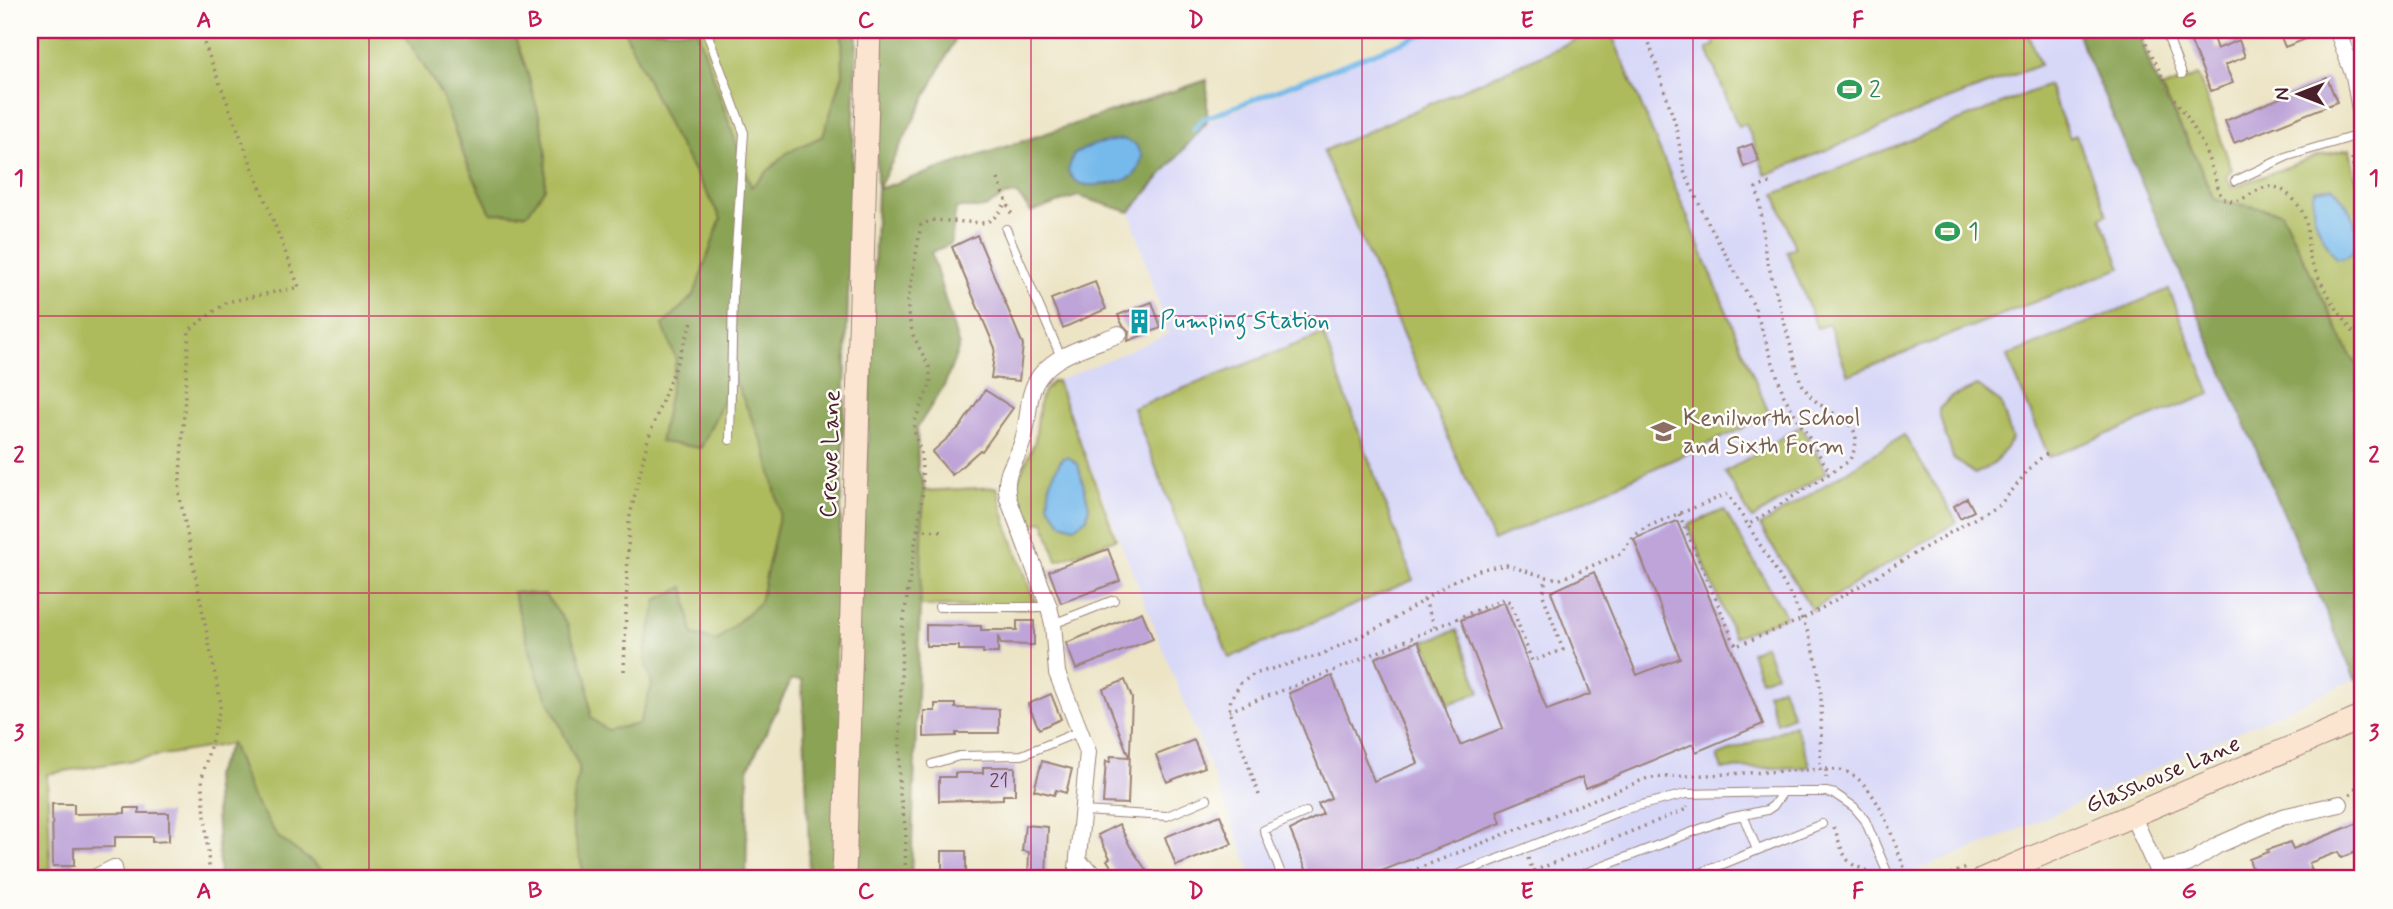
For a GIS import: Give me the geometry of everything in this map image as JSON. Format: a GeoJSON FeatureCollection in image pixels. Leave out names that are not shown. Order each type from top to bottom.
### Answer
{"type":"FeatureCollection","features":[{"type":"Feature","properties":{"kind":"street","name":"Crewe Lane"},"geometry":{"type":"LineString","coordinates":[[844,879],[869,30]]}},
{"type":"Feature","properties":{"kind":"street"},"geometry":{"type":"LineString","coordinates":[[2337,30],[2354,76],[2362,115],[2363,140]]}},
{"type":"Feature","properties":{"kind":"street"},"geometry":{"type":"LineString","coordinates":[[1076,879],[1088,752],[1058,673],[1054,624],[1008,498],[1006,478],[1022,444],[1031,393],[1046,367],[1060,357],[1119,334]]}},
{"type":"Feature","properties":{"kind":"street","name":"Glasshouse Lane"},"geometry":{"type":"LineString","coordinates":[[1983,879],[2363,717]]}},
{"type":"Feature","properties":{"kind":"street"},"geometry":{"type":"LineString","coordinates":[[2133,817],[2153,875],[2188,864],[2217,845],[2282,817],[2340,804]]}},
{"type":"Feature","properties":{"kind":"street"},"geometry":{"type":"LineString","coordinates":[[92,879],[114,868]]}},
{"type":"Feature","properties":{"kind":"lane"},"geometry":{"type":"LineString","coordinates":[[706,30],[744,133],[733,292],[730,440]]}},
{"type":"Feature","properties":{"kind":"lane"},"geometry":{"type":"LineString","coordinates":[[2165,30],[2182,74]]}},
{"type":"Feature","properties":{"kind":"lane"},"geometry":{"type":"LineString","coordinates":[[2235,181],[2288,156],[2363,140]]}},
{"type":"Feature","properties":{"kind":"lane"},"geometry":{"type":"LineString","coordinates":[[1006,229],[1060,357]]}},
{"type":"Feature","properties":{"kind":"lane"},"geometry":{"type":"LineString","coordinates":[[1054,624],[1114,600]]}},
{"type":"Feature","properties":{"kind":"lane"},"geometry":{"type":"LineString","coordinates":[[939,607],[1049,607]]}},
{"type":"Feature","properties":{"kind":"lane"},"geometry":{"type":"LineString","coordinates":[[932,764],[960,756],[1022,755],[1081,731]]}},
{"type":"Feature","properties":{"kind":"lane"},"geometry":{"type":"LineString","coordinates":[[1570,879],[1729,818],[1744,817],[1773,806],[1783,792]]}},
{"type":"Feature","properties":{"kind":"lane"},"geometry":{"type":"LineString","coordinates":[[1447,879],[1625,809],[1686,794],[1783,792],[1826,792],[1835,794],[1854,807],[1865,820],[1890,879]]}},
{"type":"Feature","properties":{"kind":"lane"},"geometry":{"type":"LineString","coordinates":[[1083,811],[1167,816],[1207,799]]}},
{"type":"Feature","properties":{"kind":"lane"},"geometry":{"type":"LineString","coordinates":[[1283,879],[1264,830],[1306,812]]}},
{"type":"Feature","properties":{"kind":"lane"},"geometry":{"type":"LineString","coordinates":[[1744,817],[1757,850]]}},
{"type":"Feature","properties":{"kind":"lane"},"geometry":{"type":"LineString","coordinates":[[1686,879],[1822,824]]}},
{"type":"Feature","properties":{"kind":"lane"},"geometry":{"type":"LineString","coordinates":[[1078,857],[1107,879]]}},
{"type":"Feature","properties":{"kind":"path"},"geometry":{"type":"LineString","coordinates":[[199,30],[299,287],[227,302],[189,330],[179,493],[221,704],[202,778],[210,879]]}},
{"type":"Feature","properties":{"kind":"path"},"geometry":{"type":"LineString","coordinates":[[1645,30],[1676,126],[1684,171],[1707,221],[1754,306],[1784,396],[1830,473]]}},
{"type":"Feature","properties":{"kind":"path"},"geometry":{"type":"LineString","coordinates":[[2360,30],[2363,39]]}},
{"type":"Feature","properties":{"kind":"path"},"geometry":{"type":"LineString","coordinates":[[1748,525],[1849,461],[1855,450],[1856,439],[1851,425],[1815,401],[1800,380],[1765,252],[1756,188],[1770,184]]}},
{"type":"Feature","properties":{"kind":"path"},"geometry":{"type":"LineString","coordinates":[[905,879],[906,832],[899,787],[902,631],[922,509],[922,452],[914,422],[931,383],[929,367],[914,335],[908,314],[908,301],[919,230],[924,222],[932,220],[984,223],[991,221],[1007,201]]}},
{"type":"Feature","properties":{"kind":"path"},"geometry":{"type":"LineString","coordinates":[[624,671],[629,520],[648,439],[693,319]]}},
{"type":"Feature","properties":{"kind":"path"},"geometry":{"type":"LineString","coordinates":[[1731,648],[1803,619],[2001,503],[2034,462],[2048,453]]}},
{"type":"Feature","properties":{"kind":"path"},"geometry":{"type":"LineString","coordinates":[[1259,795],[1229,712],[1231,698],[1241,683],[1254,674],[1320,655],[1388,624],[1453,581],[1482,569],[1506,565],[1560,579],[1620,554],[1633,537],[1646,527],[1728,494],[1803,619],[1819,673],[1820,770]]}},
{"type":"Feature","properties":{"kind":"path"},"geometry":{"type":"LineString","coordinates":[[1679,513],[1736,646]]}},
{"type":"Feature","properties":{"kind":"path"},"geometry":{"type":"LineString","coordinates":[[918,530],[946,531]]}},
{"type":"Feature","properties":{"kind":"path"},"geometry":{"type":"LineString","coordinates":[[1229,712],[1436,629],[1503,599],[1507,600],[1514,610],[1532,661],[1563,650],[1543,595],[1546,577]]}},
{"type":"Feature","properties":{"kind":"path"},"geometry":{"type":"LineString","coordinates":[[1424,599],[1436,629]]}},
{"type":"Feature","properties":{"kind":"path"},"geometry":{"type":"LineString","coordinates":[[1514,879],[1687,810],[1686,794]]}},
{"type":"Feature","properties":{"kind":"shaded area","name":"Kenilworth School and Sixth Form"},"geometry":{"type":"Polygon","coordinates":[[[1437,30],[2076,30],[2355,679],[1993,841],[1893,879],[1254,879],[1057,381],[1168,334],[1130,212],[1207,122],[1437,30]]]}},
{"type":"Feature","properties":{"kind":"green space"},"geometry":{"type":"Polygon","coordinates":[[[30,30],[857,30],[835,679],[791,680],[748,769],[746,879],[335,879],[278,838],[252,797],[230,744],[47,774],[51,879],[30,879],[30,30]]]}},
{"type":"Feature","properties":{"kind":"green space"},"geometry":{"type":"Polygon","coordinates":[[[402,30],[512,30],[525,65],[546,151],[545,188],[527,214],[491,213],[466,161],[442,96],[402,30]]]}},
{"type":"Feature","properties":{"kind":"green space"},"geometry":{"type":"Polygon","coordinates":[[[624,30],[697,30],[751,187],[788,152],[823,136],[843,74],[842,30],[857,30],[835,679],[850,679],[867,462],[877,190],[876,30],[960,30],[878,189],[1207,80],[1207,122],[1130,212],[1078,196],[1031,212],[1017,194],[1004,196],[985,208],[956,208],[951,244],[931,252],[959,347],[945,384],[917,428],[918,470],[924,483],[911,879],[808,879],[802,680],[791,680],[748,769],[746,879],[585,879],[571,818],[579,767],[538,677],[513,592],[545,595],[567,624],[587,679],[591,718],[607,730],[639,724],[652,685],[644,657],[657,600],[684,587],[693,635],[717,641],[760,602],[780,512],[766,451],[734,378],[701,448],[660,442],[676,360],[663,325],[694,295],[721,218],[670,129],[624,30]]]}},
{"type":"Feature","properties":{"kind":"green space"},"geometry":{"type":"Polygon","coordinates":[[[1598,30],[1610,30],[1770,416],[1493,541],[1323,151],[1598,30]]]}},
{"type":"Feature","properties":{"kind":"green space","name":"2"},"geometry":{"type":"Polygon","coordinates":[[[1709,30],[2026,30],[2040,65],[1766,175],[1746,124],[1738,127],[1707,49],[1715,45],[1709,30]]]}},
{"type":"Feature","properties":{"kind":"green space"},"geometry":{"type":"Polygon","coordinates":[[[2076,30],[2138,30],[2153,73],[2212,196],[2216,200],[2281,212],[2348,351],[2363,373],[2363,675],[2355,679],[2076,30]]]}},
{"type":"Feature","properties":{"kind":"green space"},"geometry":{"type":"Polygon","coordinates":[[[2198,75],[2232,170],[2226,175],[2232,188],[2316,156],[2350,149],[2355,175],[2363,195],[2363,373],[2348,351],[2281,212],[2216,200],[2212,196],[2161,89],[2198,75]]]}},
{"type":"Feature","properties":{"kind":"green space","name":"1"},"geometry":{"type":"Polygon","coordinates":[[[2048,85],[2070,138],[2076,135],[2107,214],[2101,217],[2121,268],[1848,375],[1829,324],[1817,328],[1787,251],[1795,248],[1775,194],[2048,85]]]}},
{"type":"Feature","properties":{"kind":"green space"},"geometry":{"type":"Polygon","coordinates":[[[2169,289],[2211,394],[2049,457],[2007,356],[2169,289]]]}},
{"type":"Feature","properties":{"kind":"green space"},"geometry":{"type":"Polygon","coordinates":[[[1323,334],[1413,580],[1229,658],[1133,408],[1323,334]]]}},
{"type":"Feature","properties":{"kind":"green space"},"geometry":{"type":"Polygon","coordinates":[[[1057,381],[1116,539],[1057,561],[1044,521],[1029,526],[1016,484],[1035,441],[1040,400],[1052,382],[1057,381]]]}},
{"type":"Feature","properties":{"kind":"green space"},"geometry":{"type":"Polygon","coordinates":[[[1978,386],[2001,403],[2012,439],[1995,463],[1975,474],[1953,458],[1939,409],[1951,397],[1978,386]]]}},
{"type":"Feature","properties":{"kind":"green space"},"geometry":{"type":"Polygon","coordinates":[[[1801,426],[1827,472],[1752,519],[1725,472],[1801,426]]]}},
{"type":"Feature","properties":{"kind":"green space"},"geometry":{"type":"Polygon","coordinates":[[[1904,435],[1957,522],[1812,610],[1760,526],[1904,435]]]}},
{"type":"Feature","properties":{"kind":"green space"},"geometry":{"type":"Polygon","coordinates":[[[997,487],[1006,522],[1037,608],[919,606],[923,491],[997,487]]]}},
{"type":"Feature","properties":{"kind":"green space"},"geometry":{"type":"Polygon","coordinates":[[[1724,510],[1786,616],[1734,637],[1688,525],[1724,510]]]}},
{"type":"Feature","properties":{"kind":"green space"},"geometry":{"type":"Polygon","coordinates":[[[1457,630],[1480,692],[1449,704],[1425,641],[1457,630]]]}},
{"type":"Feature","properties":{"kind":"green space"},"geometry":{"type":"Polygon","coordinates":[[[1765,645],[1776,674],[1761,680],[1751,652],[1765,645]]]}},
{"type":"Feature","properties":{"kind":"green space"},"geometry":{"type":"Polygon","coordinates":[[[1782,687],[1793,716],[1777,723],[1767,693],[1782,687]]]}},
{"type":"Feature","properties":{"kind":"green space"},"geometry":{"type":"Polygon","coordinates":[[[1795,725],[1809,767],[1722,769],[1717,756],[1795,725]]]}},
{"type":"Feature","properties":{"kind":"green space"},"geometry":{"type":"Polygon","coordinates":[[[231,743],[252,797],[278,837],[335,879],[220,879],[214,776],[231,743]]]}},
{"type":"Feature","properties":{"kind":"water"},"geometry":{"type":"Polygon","coordinates":[[[1123,139],[1135,144],[1142,155],[1133,176],[1122,181],[1098,185],[1084,184],[1072,178],[1068,171],[1073,155],[1092,145],[1123,139]]]}},
{"type":"Feature","properties":{"kind":"water"},"geometry":{"type":"Polygon","coordinates":[[[2333,187],[2351,213],[2357,233],[2357,243],[2345,258],[2336,258],[2331,251],[2318,226],[2313,208],[2314,190],[2333,187]]]}},
{"type":"Feature","properties":{"kind":"water"},"geometry":{"type":"Polygon","coordinates":[[[1068,457],[1078,464],[1089,506],[1087,518],[1074,527],[1061,523],[1048,504],[1050,481],[1062,458],[1068,457]]]}},
{"type":"Feature","properties":{"kind":"building"},"geometry":{"type":"Polygon","coordinates":[[[2186,30],[2210,30],[2217,49],[2239,40],[2245,57],[2225,65],[2233,83],[2211,91],[2186,30]]]}},
{"type":"Feature","properties":{"kind":"building"},"geometry":{"type":"Polygon","coordinates":[[[2278,30],[2327,30],[2327,31],[2285,47],[2278,30]]]}},
{"type":"Feature","properties":{"kind":"building"},"geometry":{"type":"Polygon","coordinates":[[[2327,78],[2337,102],[2234,143],[2225,121],[2327,78]]]}},
{"type":"Feature","properties":{"kind":"building"},"geometry":{"type":"Polygon","coordinates":[[[1752,144],[1759,161],[1744,167],[1738,149],[1752,144]]]}},
{"type":"Feature","properties":{"kind":"building"},"geometry":{"type":"Polygon","coordinates":[[[977,235],[1023,345],[1019,381],[991,378],[995,348],[952,247],[977,235]]]}},
{"type":"Feature","properties":{"kind":"building"},"geometry":{"type":"Polygon","coordinates":[[[1095,282],[1106,309],[1063,328],[1051,299],[1095,282]]]}},
{"type":"Feature","properties":{"kind":"building","name":"Pumping Station"},"geometry":{"type":"Polygon","coordinates":[[[1152,302],[1161,328],[1128,341],[1129,331],[1118,315],[1152,302]]]}},
{"type":"Feature","properties":{"kind":"building"},"geometry":{"type":"Polygon","coordinates":[[[985,390],[1013,408],[982,451],[952,475],[932,452],[960,427],[985,390]]]}},
{"type":"Feature","properties":{"kind":"building"},"geometry":{"type":"Polygon","coordinates":[[[1967,498],[1974,511],[1960,518],[1954,506],[1967,498]]]}},
{"type":"Feature","properties":{"kind":"building","name":"Kenilworth School and Sixth Form"},"geometry":{"type":"Polygon","coordinates":[[[1677,521],[1763,724],[1696,752],[1693,744],[1586,788],[1582,777],[1497,811],[1501,823],[1362,879],[1310,879],[1290,830],[1323,814],[1318,804],[1331,798],[1289,693],[1332,676],[1374,781],[1418,763],[1375,658],[1418,641],[1460,745],[1503,728],[1461,620],[1504,602],[1547,710],[1591,694],[1551,592],[1594,572],[1637,675],[1680,658],[1634,539],[1677,521]]]}},
{"type":"Feature","properties":{"kind":"building"},"geometry":{"type":"Polygon","coordinates":[[[1108,549],[1120,581],[1061,603],[1049,571],[1108,549]]]}},
{"type":"Feature","properties":{"kind":"building"},"geometry":{"type":"Polygon","coordinates":[[[1142,612],[1153,639],[1076,669],[1066,643],[1142,612]]]}},
{"type":"Feature","properties":{"kind":"building"},"geometry":{"type":"Polygon","coordinates":[[[1017,621],[1034,621],[1034,645],[1001,644],[998,636],[998,653],[959,650],[959,646],[926,646],[926,625],[1017,630],[1017,621]]]}},
{"type":"Feature","properties":{"kind":"building"},"geometry":{"type":"Polygon","coordinates":[[[1125,680],[1132,698],[1128,804],[1103,803],[1106,761],[1110,762],[1111,756],[1129,757],[1103,689],[1125,680]]]}},
{"type":"Feature","properties":{"kind":"building"},"geometry":{"type":"Polygon","coordinates":[[[1051,694],[1061,719],[1039,729],[1028,704],[1051,694]]]}},
{"type":"Feature","properties":{"kind":"building"},"geometry":{"type":"Polygon","coordinates":[[[935,704],[955,704],[955,708],[999,709],[999,733],[956,733],[956,736],[924,737],[924,711],[935,711],[935,704]]]}},
{"type":"Feature","properties":{"kind":"building"},"geometry":{"type":"Polygon","coordinates":[[[1194,740],[1205,767],[1167,782],[1156,755],[1194,740]]]}},
{"type":"Feature","properties":{"kind":"building"},"geometry":{"type":"Polygon","coordinates":[[[1042,761],[1072,769],[1066,793],[1056,790],[1054,795],[1034,790],[1042,761]]]}},
{"type":"Feature","properties":{"kind":"building"},"geometry":{"type":"Polygon","coordinates":[[[983,767],[1015,767],[1015,795],[1003,795],[1003,799],[939,801],[939,777],[955,777],[955,773],[983,773],[983,767]]]}},
{"type":"Feature","properties":{"kind":"building"},"geometry":{"type":"Polygon","coordinates":[[[52,804],[74,804],[74,814],[125,813],[125,808],[139,808],[139,813],[169,813],[169,841],[152,842],[152,837],[115,837],[115,847],[74,848],[74,866],[53,866],[52,804]]]}},
{"type":"Feature","properties":{"kind":"building"},"geometry":{"type":"Polygon","coordinates":[[[1220,815],[1232,844],[1176,866],[1165,837],[1220,815]]]}},
{"type":"Feature","properties":{"kind":"building"},"geometry":{"type":"Polygon","coordinates":[[[2363,821],[2363,842],[2358,844],[2361,850],[2341,858],[2338,852],[2309,863],[2312,870],[2291,879],[2281,875],[2270,879],[2226,879],[2252,868],[2249,859],[2268,852],[2267,850],[2290,842],[2293,849],[2363,821]]]}},
{"type":"Feature","properties":{"kind":"building"},"geometry":{"type":"Polygon","coordinates":[[[1119,824],[1152,879],[1119,879],[1107,860],[1110,858],[1098,835],[1119,824]]]}},
{"type":"Feature","properties":{"kind":"building"},"geometry":{"type":"Polygon","coordinates":[[[1025,825],[1048,827],[1046,879],[1028,879],[1029,852],[1022,851],[1025,825]]]}},
{"type":"Feature","properties":{"kind":"building"},"geometry":{"type":"Polygon","coordinates":[[[942,851],[966,851],[966,879],[942,879],[942,851]]]}},
{"type":"Feature","properties":{"kind":"waterway"},"geometry":{"type":"LineString","coordinates":[[1194,129],[1203,119],[1433,30]]}},
{"type":"Feature","properties":{"kind":"place","name":"2"},"geometry":{"type":"Point","coordinates":[1849,90]}},
{"type":"Feature","properties":{"kind":"place","name":"1"},"geometry":{"type":"Point","coordinates":[1948,232]}},
{"type":"Feature","properties":{"kind":"place","name":"Pumping Station"},"geometry":{"type":"Point","coordinates":[1140,321]}},
{"type":"Feature","properties":{"kind":"place","name":"Kenilworth School and Sixth Form"},"geometry":{"type":"Point","coordinates":[1663,432]}}]}
